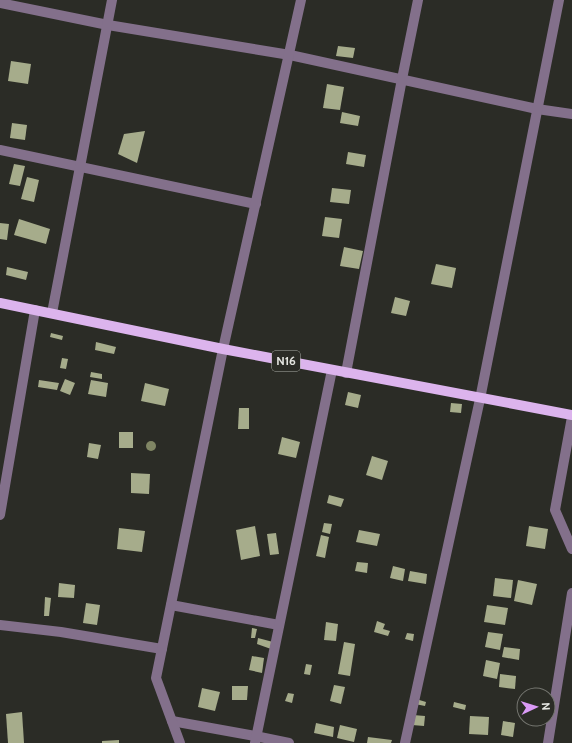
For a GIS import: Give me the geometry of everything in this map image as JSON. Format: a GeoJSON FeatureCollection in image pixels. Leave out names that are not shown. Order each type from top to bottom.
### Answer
{"type":"FeatureCollection","features":[{"type":"Feature","properties":{"kind":"main road","name":"N16"},"geometry":{"type":"LineString","coordinates":[[0,303],[223,349],[572,416]]}},
{"type":"Feature","properties":{"kind":"street"},"geometry":{"type":"LineString","coordinates":[[52,314],[112,0]]}},
{"type":"Feature","properties":{"kind":"street"},"geometry":{"type":"LineString","coordinates":[[180,743],[156,678],[223,349],[290,55],[301,0]]}},
{"type":"Feature","properties":{"kind":"street"},"geometry":{"type":"LineString","coordinates":[[346,373],[418,0]]}},
{"type":"Feature","properties":{"kind":"street"},"geometry":{"type":"LineString","coordinates":[[405,743],[480,399],[559,0]]}},
{"type":"Feature","properties":{"kind":"street"},"geometry":{"type":"LineString","coordinates":[[0,3],[108,25],[290,55],[537,109],[572,114]]}},
{"type":"Feature","properties":{"kind":"street"},"geometry":{"type":"LineString","coordinates":[[0,150],[256,204]]}},
{"type":"Feature","properties":{"kind":"street"},"geometry":{"type":"LineString","coordinates":[[0,515],[35,310]]}},
{"type":"Feature","properties":{"kind":"street"},"geometry":{"type":"LineString","coordinates":[[255,739],[332,370]]}},
{"type":"Feature","properties":{"kind":"street"},"geometry":{"type":"LineString","coordinates":[[572,416],[555,510],[572,549]]}},
{"type":"Feature","properties":{"kind":"street"},"geometry":{"type":"LineString","coordinates":[[548,743],[572,593]]}},
{"type":"Feature","properties":{"kind":"street"},"geometry":{"type":"LineString","coordinates":[[171,605],[279,625]]}},
{"type":"Feature","properties":{"kind":"street"},"geometry":{"type":"LineString","coordinates":[[0,625],[61,632],[162,649]]}},
{"type":"Feature","properties":{"kind":"street"},"geometry":{"type":"LineString","coordinates":[[172,721],[255,739],[290,743]]}},
{"type":"Feature","properties":{"kind":"building"},"geometry":{"type":"Polygon","coordinates":[[[338,46],[355,48],[353,58],[336,56],[338,46]]]}},
{"type":"Feature","properties":{"kind":"building"},"geometry":{"type":"Polygon","coordinates":[[[11,61],[31,64],[28,84],[8,81],[11,61]]]}},
{"type":"Feature","properties":{"kind":"building"},"geometry":{"type":"Polygon","coordinates":[[[327,84],[344,87],[340,110],[323,108],[327,84]]]}},
{"type":"Feature","properties":{"kind":"building"},"geometry":{"type":"Polygon","coordinates":[[[342,112],[360,116],[358,126],[340,123],[342,112]]]}},
{"type":"Feature","properties":{"kind":"building"},"geometry":{"type":"Polygon","coordinates":[[[12,123],[27,125],[25,140],[10,138],[12,123]]]}},
{"type":"Feature","properties":{"kind":"building"},"geometry":{"type":"Polygon","coordinates":[[[145,131],[137,163],[118,154],[124,134],[145,131]]]}},
{"type":"Feature","properties":{"kind":"building"},"geometry":{"type":"Polygon","coordinates":[[[348,152],[366,155],[364,167],[346,164],[348,152]]]}},
{"type":"Feature","properties":{"kind":"building"},"geometry":{"type":"Polygon","coordinates":[[[14,164],[25,166],[20,186],[9,184],[14,164]]]}},
{"type":"Feature","properties":{"kind":"building"},"geometry":{"type":"Polygon","coordinates":[[[27,177],[39,180],[34,202],[21,199],[27,177]]]}},
{"type":"Feature","properties":{"kind":"building"},"geometry":{"type":"Polygon","coordinates":[[[332,188],[351,190],[349,204],[330,202],[332,188]]]}},
{"type":"Feature","properties":{"kind":"building"},"geometry":{"type":"Polygon","coordinates":[[[325,217],[342,219],[339,238],[322,236],[325,217]]]}},
{"type":"Feature","properties":{"kind":"building"},"geometry":{"type":"Polygon","coordinates":[[[19,219],[50,229],[46,244],[14,235],[19,219]]]}},
{"type":"Feature","properties":{"kind":"building"},"geometry":{"type":"Polygon","coordinates":[[[0,223],[9,224],[7,240],[0,239],[0,223]]]}},
{"type":"Feature","properties":{"kind":"building"},"geometry":{"type":"Polygon","coordinates":[[[344,247],[363,251],[359,269],[340,266],[344,247]]]}},
{"type":"Feature","properties":{"kind":"building"},"geometry":{"type":"Polygon","coordinates":[[[436,264],[456,268],[452,288],[431,284],[436,264]]]}},
{"type":"Feature","properties":{"kind":"building"},"geometry":{"type":"Polygon","coordinates":[[[7,267],[28,272],[26,280],[6,275],[7,267]]]}},
{"type":"Feature","properties":{"kind":"building"},"geometry":{"type":"Polygon","coordinates":[[[395,297],[410,301],[406,316],[391,313],[395,297]]]}},
{"type":"Feature","properties":{"kind":"building"},"geometry":{"type":"Polygon","coordinates":[[[51,333],[63,336],[62,340],[50,337],[51,333]]]}},
{"type":"Feature","properties":{"kind":"building"},"geometry":{"type":"Polygon","coordinates":[[[96,342],[116,347],[114,354],[95,350],[96,342]]]}},
{"type":"Feature","properties":{"kind":"building"},"geometry":{"type":"Polygon","coordinates":[[[62,358],[68,359],[66,369],[60,368],[62,358]]]}},
{"type":"Feature","properties":{"kind":"building"},"geometry":{"type":"Polygon","coordinates":[[[91,372],[102,374],[102,379],[90,377],[91,372]]]}},
{"type":"Feature","properties":{"kind":"building"},"geometry":{"type":"Polygon","coordinates":[[[65,379],[75,383],[70,395],[60,391],[65,379]]]}},
{"type":"Feature","properties":{"kind":"building"},"geometry":{"type":"Polygon","coordinates":[[[39,380],[59,383],[57,390],[38,387],[39,380]]]}},
{"type":"Feature","properties":{"kind":"building"},"geometry":{"type":"Polygon","coordinates":[[[91,380],[108,383],[106,397],[88,394],[91,380]]]}},
{"type":"Feature","properties":{"kind":"building"},"geometry":{"type":"Polygon","coordinates":[[[145,383],[169,389],[165,406],[141,401],[145,383]]]}},
{"type":"Feature","properties":{"kind":"building"},"geometry":{"type":"Polygon","coordinates":[[[348,392],[361,395],[358,408],[345,405],[348,392]]]}},
{"type":"Feature","properties":{"kind":"building"},"geometry":{"type":"Polygon","coordinates":[[[451,403],[462,404],[461,413],[450,412],[451,403]]]}},
{"type":"Feature","properties":{"kind":"building"},"geometry":{"type":"Polygon","coordinates":[[[239,408],[249,408],[249,429],[238,429],[239,408]]]}},
{"type":"Feature","properties":{"kind":"building"},"geometry":{"type":"Polygon","coordinates":[[[119,432],[133,432],[133,448],[119,448],[119,432]]]}},
{"type":"Feature","properties":{"kind":"building"},"geometry":{"type":"Polygon","coordinates":[[[282,437],[300,442],[296,458],[278,454],[282,437]]]}},
{"type":"Feature","properties":{"kind":"building"},"geometry":{"type":"Polygon","coordinates":[[[89,443],[101,445],[98,459],[87,457],[89,443]]]}},
{"type":"Feature","properties":{"kind":"building"},"geometry":{"type":"Polygon","coordinates":[[[372,456],[388,461],[382,480],[366,475],[372,456]]]}},
{"type":"Feature","properties":{"kind":"building"},"geometry":{"type":"Polygon","coordinates":[[[131,473],[150,474],[149,494],[131,493],[131,473]]]}},
{"type":"Feature","properties":{"kind":"building"},"geometry":{"type":"Polygon","coordinates":[[[329,495],[344,499],[341,507],[327,503],[329,495]]]}},
{"type":"Feature","properties":{"kind":"building"},"geometry":{"type":"Polygon","coordinates":[[[324,523],[332,524],[330,534],[322,532],[324,523]]]}},
{"type":"Feature","properties":{"kind":"building"},"geometry":{"type":"Polygon","coordinates":[[[255,526],[260,556],[241,560],[236,530],[255,526]]]}},
{"type":"Feature","properties":{"kind":"building"},"geometry":{"type":"Polygon","coordinates":[[[529,526],[548,529],[545,549],[526,546],[529,526]]]}},
{"type":"Feature","properties":{"kind":"building"},"geometry":{"type":"Polygon","coordinates":[[[119,528],[145,531],[142,552],[117,549],[119,528]]]}},
{"type":"Feature","properties":{"kind":"building"},"geometry":{"type":"Polygon","coordinates":[[[359,530],[380,534],[377,546],[356,542],[359,530]]]}},
{"type":"Feature","properties":{"kind":"building"},"geometry":{"type":"Polygon","coordinates":[[[276,533],[279,554],[270,555],[267,534],[276,533]]]}},
{"type":"Feature","properties":{"kind":"building"},"geometry":{"type":"Polygon","coordinates":[[[321,535],[329,537],[325,558],[316,556],[321,535]]]}},
{"type":"Feature","properties":{"kind":"building"},"geometry":{"type":"Polygon","coordinates":[[[357,562],[368,563],[367,573],[355,571],[357,562]]]}},
{"type":"Feature","properties":{"kind":"building"},"geometry":{"type":"Polygon","coordinates":[[[393,566],[405,569],[403,581],[390,578],[393,566]]]}},
{"type":"Feature","properties":{"kind":"building"},"geometry":{"type":"Polygon","coordinates":[[[410,571],[427,574],[426,584],[408,581],[410,571]]]}},
{"type":"Feature","properties":{"kind":"building"},"geometry":{"type":"Polygon","coordinates":[[[495,578],[513,580],[511,598],[493,596],[495,578]]]}},
{"type":"Feature","properties":{"kind":"building"},"geometry":{"type":"Polygon","coordinates":[[[518,580],[537,584],[532,605],[514,601],[518,580]]]}},
{"type":"Feature","properties":{"kind":"building"},"geometry":{"type":"Polygon","coordinates":[[[59,583],[75,585],[74,598],[58,597],[59,583]]]}},
{"type":"Feature","properties":{"kind":"building"},"geometry":{"type":"Polygon","coordinates":[[[45,597],[51,598],[49,616],[44,616],[45,597]]]}},
{"type":"Feature","properties":{"kind":"building"},"geometry":{"type":"Polygon","coordinates":[[[86,603],[100,605],[97,625],[83,623],[86,603]]]}},
{"type":"Feature","properties":{"kind":"building"},"geometry":{"type":"Polygon","coordinates":[[[487,605],[508,608],[505,625],[484,622],[487,605]]]}},
{"type":"Feature","properties":{"kind":"building"},"geometry":{"type":"Polygon","coordinates":[[[377,621],[385,624],[383,629],[390,631],[388,636],[374,632],[377,621]]]}},
{"type":"Feature","properties":{"kind":"building"},"geometry":{"type":"Polygon","coordinates":[[[326,622],[338,624],[336,641],[324,640],[326,622]]]}},
{"type":"Feature","properties":{"kind":"building"},"geometry":{"type":"Polygon","coordinates":[[[252,628],[257,629],[255,638],[251,638],[252,628]]]}},
{"type":"Feature","properties":{"kind":"building"},"geometry":{"type":"Polygon","coordinates":[[[488,632],[503,634],[500,650],[485,647],[488,632]]]}},
{"type":"Feature","properties":{"kind":"building"},"geometry":{"type":"Polygon","coordinates":[[[407,633],[414,634],[413,641],[405,639],[407,633]]]}},
{"type":"Feature","properties":{"kind":"building"},"geometry":{"type":"Polygon","coordinates":[[[258,638],[273,642],[271,649],[257,644],[258,638]]]}},
{"type":"Feature","properties":{"kind":"building"},"geometry":{"type":"Polygon","coordinates":[[[344,642],[355,644],[350,676],[338,674],[344,642]]]}},
{"type":"Feature","properties":{"kind":"building"},"geometry":{"type":"Polygon","coordinates":[[[504,647],[520,649],[519,660],[502,657],[504,647]]]}},
{"type":"Feature","properties":{"kind":"building"},"geometry":{"type":"Polygon","coordinates":[[[252,656],[264,658],[262,673],[249,670],[252,656]]]}},
{"type":"Feature","properties":{"kind":"building"},"geometry":{"type":"Polygon","coordinates":[[[486,660],[500,663],[497,679],[483,676],[486,660]]]}},
{"type":"Feature","properties":{"kind":"building"},"geometry":{"type":"Polygon","coordinates":[[[306,664],[312,665],[310,675],[304,674],[306,664]]]}},
{"type":"Feature","properties":{"kind":"building"},"geometry":{"type":"Polygon","coordinates":[[[500,674],[516,676],[515,689],[499,687],[500,674]]]}},
{"type":"Feature","properties":{"kind":"building"},"geometry":{"type":"Polygon","coordinates":[[[334,685],[345,687],[341,704],[330,701],[334,685]]]}},
{"type":"Feature","properties":{"kind":"building"},"geometry":{"type":"Polygon","coordinates":[[[232,686],[248,686],[247,700],[232,700],[232,686]]]}},
{"type":"Feature","properties":{"kind":"building"},"geometry":{"type":"Polygon","coordinates":[[[202,688],[220,692],[215,711],[198,707],[202,688]]]}},
{"type":"Feature","properties":{"kind":"building"},"geometry":{"type":"Polygon","coordinates":[[[288,693],[294,694],[292,703],[285,701],[288,693]]]}},
{"type":"Feature","properties":{"kind":"building"},"geometry":{"type":"Polygon","coordinates":[[[416,699],[426,702],[425,706],[415,704],[416,699]]]}},
{"type":"Feature","properties":{"kind":"building"},"geometry":{"type":"Polygon","coordinates":[[[454,702],[466,705],[465,710],[453,707],[454,702]]]}},
{"type":"Feature","properties":{"kind":"building"},"geometry":{"type":"Polygon","coordinates":[[[22,712],[24,743],[8,743],[6,714],[22,712]]]}},
{"type":"Feature","properties":{"kind":"building"},"geometry":{"type":"Polygon","coordinates":[[[413,715],[425,716],[424,726],[412,725],[413,715]]]}},
{"type":"Feature","properties":{"kind":"building"},"geometry":{"type":"Polygon","coordinates":[[[470,716],[489,717],[488,735],[469,734],[470,716]]]}},
{"type":"Feature","properties":{"kind":"building"},"geometry":{"type":"Polygon","coordinates":[[[503,721],[515,723],[513,737],[501,735],[503,721]]]}},
{"type":"Feature","properties":{"kind":"building"},"geometry":{"type":"Polygon","coordinates":[[[316,723],[334,727],[333,737],[314,733],[316,723]]]}},
{"type":"Feature","properties":{"kind":"building"},"geometry":{"type":"Polygon","coordinates":[[[340,725],[357,729],[354,742],[337,738],[340,725]]]}},
{"type":"Feature","properties":{"kind":"building"},"geometry":{"type":"Polygon","coordinates":[[[368,737],[392,740],[391,743],[367,743],[368,737]]]}},
{"type":"Feature","properties":{"kind":"building"},"geometry":{"type":"Polygon","coordinates":[[[119,740],[119,743],[102,743],[102,741],[119,740]]]}}]}
